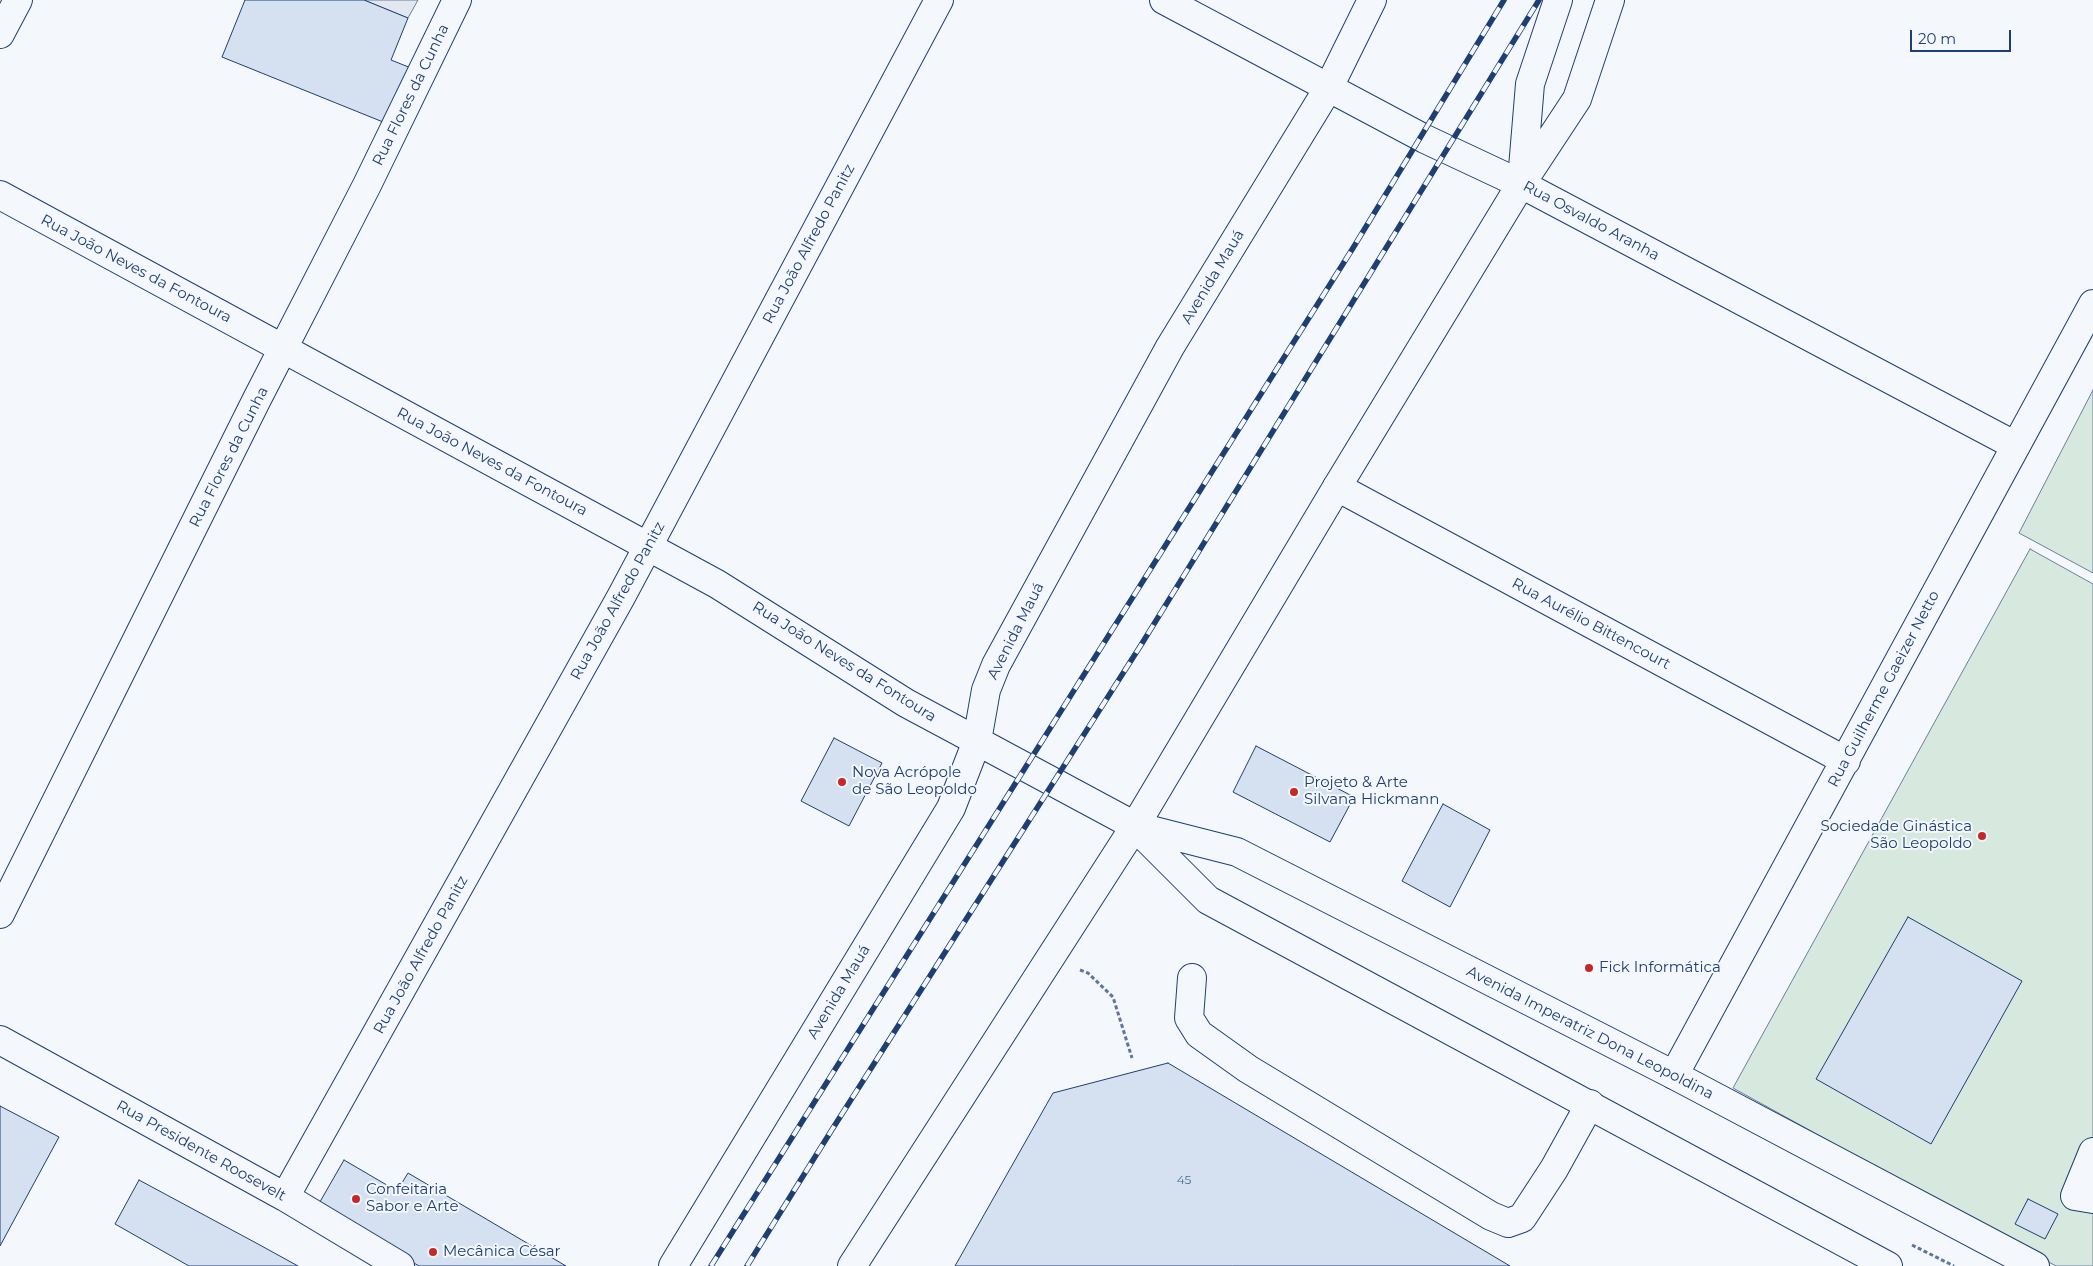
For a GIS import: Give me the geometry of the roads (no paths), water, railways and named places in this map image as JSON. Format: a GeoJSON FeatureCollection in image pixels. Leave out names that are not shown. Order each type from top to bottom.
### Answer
{"type":"FeatureCollection","features":[{"type":"Feature","properties":{"kind":"street"},"geometry":{"type":"LineString","coordinates":[[0,34],[18,0]]}},
{"type":"Feature","properties":{"kind":"street","name":"Rua Flores da Cunha"},"geometry":{"type":"LineString","coordinates":[[0,914],[367,185],[457,0]]}},
{"type":"Feature","properties":{"kind":"street","name":"Rua João Alfredo Panitz"},"geometry":{"type":"LineString","coordinates":[[285,1197],[649,546],[939,0]]}},
{"type":"Feature","properties":{"kind":"street","name":"Rua Osvaldo Aranha"},"geometry":{"type":"LineString","coordinates":[[1164,0],[1425,139],[1521,184],[2016,446]]}},
{"type":"Feature","properties":{"kind":"street","name":"Avenida Mauá"},"geometry":{"type":"LineString","coordinates":[[673,1266],[951,808],[977,741],[986,690],[1000,656],[1170,347],[1329,87],[1372,0]]}},
{"type":"Feature","properties":{"kind":"street"},"geometry":{"type":"LineString","coordinates":[[1521,184],[1530,84],[1558,0]]}},
{"type":"Feature","properties":{"kind":"street"},"geometry":{"type":"LineString","coordinates":[[852,1266],[1052,958],[1135,826],[1337,487],[1521,184],[1577,99],[1610,0]]}},
{"type":"Feature","properties":{"kind":"street","name":"Rua João Neves da Fontoura"},"geometry":{"type":"LineString","coordinates":[[0,195],[718,584],[906,703],[977,741]]}},
{"type":"Feature","properties":{"kind":"street","name":"Rua Guilherme Gaeizer Netto"},"geometry":{"type":"LineString","coordinates":[[1674,1075],[2093,304]]}},
{"type":"Feature","properties":{"kind":"street","name":"Rua Aurélio Bittencourt"},"geometry":{"type":"LineString","coordinates":[[1337,487],[1846,761]]}},
{"type":"Feature","properties":{"kind":"street","name":"Avenida Imperatriz Dona Leopoldina"},"geometry":{"type":"LineString","coordinates":[[977,741],[1135,826],[1237,852],[1674,1075],[2035,1266]]}},
{"type":"Feature","properties":{"kind":"street","name":"Avenida Imperatriz Dona Leopoldina"},"geometry":{"type":"LineString","coordinates":[[1135,826],[1208,900],[1888,1266]]}},
{"type":"Feature","properties":{"kind":"street"},"geometry":{"type":"LineString","coordinates":[[1192,978],[1189,1018],[1198,1034],[1248,1069],[1490,1216],[1508,1223],[1522,1218],[1554,1169],[1590,1104]]}},
{"type":"Feature","properties":{"kind":"street","name":"Rua Presidente Roosevelt"},"geometry":{"type":"LineString","coordinates":[[0,1040],[285,1197],[400,1266]]}},
{"type":"Feature","properties":{"kind":"street"},"geometry":{"type":"LineString","coordinates":[[2093,1152],[2075,1196],[2093,1199]]}},
{"type":"Feature","properties":{"kind":"railway"},"geometry":{"type":"LineString","coordinates":[[711,1266],[1353,248],[1504,0]]}},
{"type":"Feature","properties":{"kind":"railway"},"geometry":{"type":"LineString","coordinates":[[747,1266],[1141,645],[1539,0]]}},
{"type":"Feature","properties":{"kind":"place","name":"Nova Acrópole de São Leopoldo"},"geometry":{"type":"Point","coordinates":[842,782]}},
{"type":"Feature","properties":{"kind":"place","name":"Projeto & Arte Silvana Hickmann"},"geometry":{"type":"Point","coordinates":[1294,792]}},
{"type":"Feature","properties":{"kind":"place","name":"Sociedade Ginástica São Leopoldo"},"geometry":{"type":"Point","coordinates":[1982,836]}},
{"type":"Feature","properties":{"kind":"place","name":"Fick Informática"},"geometry":{"type":"Point","coordinates":[1589,968]}},
{"type":"Feature","properties":{"kind":"place","name":"Confeitaria Sabor e Arte"},"geometry":{"type":"Point","coordinates":[356,1199]}},
{"type":"Feature","properties":{"kind":"place","name":"Mecânica César"},"geometry":{"type":"Point","coordinates":[433,1252]}}]}
